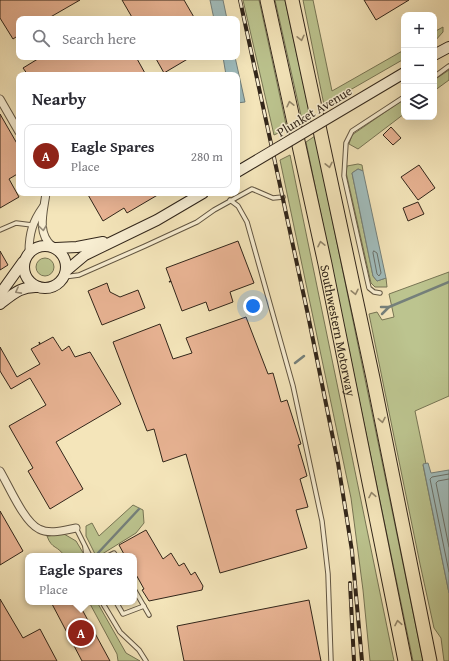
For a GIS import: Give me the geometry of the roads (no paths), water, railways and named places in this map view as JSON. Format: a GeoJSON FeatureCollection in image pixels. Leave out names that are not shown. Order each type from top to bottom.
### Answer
{"type":"FeatureCollection","features":[{"type":"Feature","properties":{"kind":"highway","name":"Southwestern Motorway"},"geometry":{"type":"LineString","coordinates":[[267,0],[328,279],[406,661]]}},
{"type":"Feature","properties":{"kind":"highway","name":"Southwestern Motorway"},"geometry":{"type":"LineString","coordinates":[[292,0],[362,324],[430,661]]}},
{"type":"Feature","properties":{"kind":"main road"},"geometry":{"type":"LineString","coordinates":[[437,53],[449,47]]}},
{"type":"Feature","properties":{"kind":"main road","name":"Plunket Avenue"},"geometry":{"type":"LineString","coordinates":[[240,170],[401,74]]}},
{"type":"Feature","properties":{"kind":"main road"},"geometry":{"type":"LineString","coordinates":[[0,304],[20,289],[29,287],[53,287],[85,255],[113,240],[157,220],[198,196]]}},
{"type":"Feature","properties":{"kind":"main road"},"geometry":{"type":"LineString","coordinates":[[0,294],[27,256],[40,246],[78,247],[113,240]]}},
{"type":"Feature","properties":{"kind":"main road"},"geometry":{"type":"LineString","coordinates":[[54,247],[64,258],[65,274]]}},
{"type":"Feature","properties":{"kind":"main road"},"geometry":{"type":"LineString","coordinates":[[27,256],[23,267],[28,280],[38,287]]}},
{"type":"Feature","properties":{"kind":"street"},"geometry":{"type":"LineString","coordinates":[[0,99],[16,127]]}},
{"type":"Feature","properties":{"kind":"street"},"geometry":{"type":"LineString","coordinates":[[45,196],[43,206],[42,229],[45,239],[54,247]]}},
{"type":"Feature","properties":{"kind":"street"},"geometry":{"type":"LineString","coordinates":[[27,256],[32,225],[43,206]]}},
{"type":"Feature","properties":{"kind":"street"},"geometry":{"type":"LineString","coordinates":[[0,471],[29,520],[40,530],[57,532],[76,528]]}},
{"type":"Feature","properties":{"kind":"lane"},"geometry":{"type":"LineString","coordinates":[[437,75],[449,66]]}},
{"type":"Feature","properties":{"kind":"lane"},"geometry":{"type":"LineString","coordinates":[[380,293],[374,292],[369,288],[344,176],[344,156],[348,136],[352,131],[401,99]]}},
{"type":"Feature","properties":{"kind":"lane"},"geometry":{"type":"LineString","coordinates":[[240,195],[252,190],[273,198],[283,197]]}},
{"type":"Feature","properties":{"kind":"lane"},"geometry":{"type":"LineString","coordinates":[[65,274],[79,275],[131,253],[197,222],[230,200],[239,196]]}},
{"type":"Feature","properties":{"kind":"lane"},"geometry":{"type":"LineString","coordinates":[[230,200],[238,206],[247,222],[293,386],[322,521],[328,574],[331,661]]}},
{"type":"Feature","properties":{"kind":"lane"},"geometry":{"type":"LineString","coordinates":[[0,230],[16,223],[32,225]]}},
{"type":"Feature","properties":{"kind":"lane"},"geometry":{"type":"LineString","coordinates":[[76,528],[88,553]]}},
{"type":"Feature","properties":{"kind":"lane"},"geometry":{"type":"LineString","coordinates":[[84,545],[85,553]]}},
{"type":"Feature","properties":{"kind":"lane"},"geometry":{"type":"LineString","coordinates":[[137,594],[149,615]]}},
{"type":"Feature","properties":{"kind":"lane"},"geometry":{"type":"LineString","coordinates":[[104,605],[120,632],[139,650],[146,661]]}},
{"type":"Feature","properties":{"kind":"lane"},"geometry":{"type":"LineString","coordinates":[[118,605],[122,614],[144,606]]}},
{"type":"Feature","properties":{"kind":"water"},"geometry":{"type":"Polygon","coordinates":[[[210,0],[223,0],[226,16],[213,16],[210,0]]]}},
{"type":"Feature","properties":{"kind":"water"},"geometry":{"type":"Polygon","coordinates":[[[224,60],[236,60],[238,72],[226,72],[224,60]]]}},
{"type":"Feature","properties":{"kind":"water"},"geometry":{"type":"Polygon","coordinates":[[[240,80],[245,102],[240,103],[240,80]]]}},
{"type":"Feature","properties":{"kind":"water"},"geometry":{"type":"Polygon","coordinates":[[[358,169],[363,171],[386,278],[377,281],[373,276],[352,173],[358,169]]]}},
{"type":"Feature","properties":{"kind":"water"},"geometry":{"type":"Polygon","coordinates":[[[428,463],[431,473],[449,470],[449,593],[423,464],[428,463]]]}},
{"type":"Feature","properties":{"kind":"waterway"},"geometry":{"type":"LineString","coordinates":[[389,307],[449,282]]}},
{"type":"Feature","properties":{"kind":"waterway"},"geometry":{"type":"LineString","coordinates":[[381,307],[389,307],[382,314]]}},
{"type":"Feature","properties":{"kind":"waterway"},"geometry":{"type":"LineString","coordinates":[[295,363],[304,356]]}},
{"type":"Feature","properties":{"kind":"waterway"},"geometry":{"type":"LineString","coordinates":[[98,553],[139,509]]}},
{"type":"Feature","properties":{"kind":"railway"},"geometry":{"type":"LineString","coordinates":[[240,0],[308,315],[338,463],[352,551],[362,661]]}},
{"type":"Feature","properties":{"kind":"railway"},"geometry":{"type":"LineString","coordinates":[[350,583],[354,661]]}},
{"type":"Feature","properties":{"kind":"place","name":"Eagle Spares"},"geometry":{"type":"Point","coordinates":[81,633]}}]}
